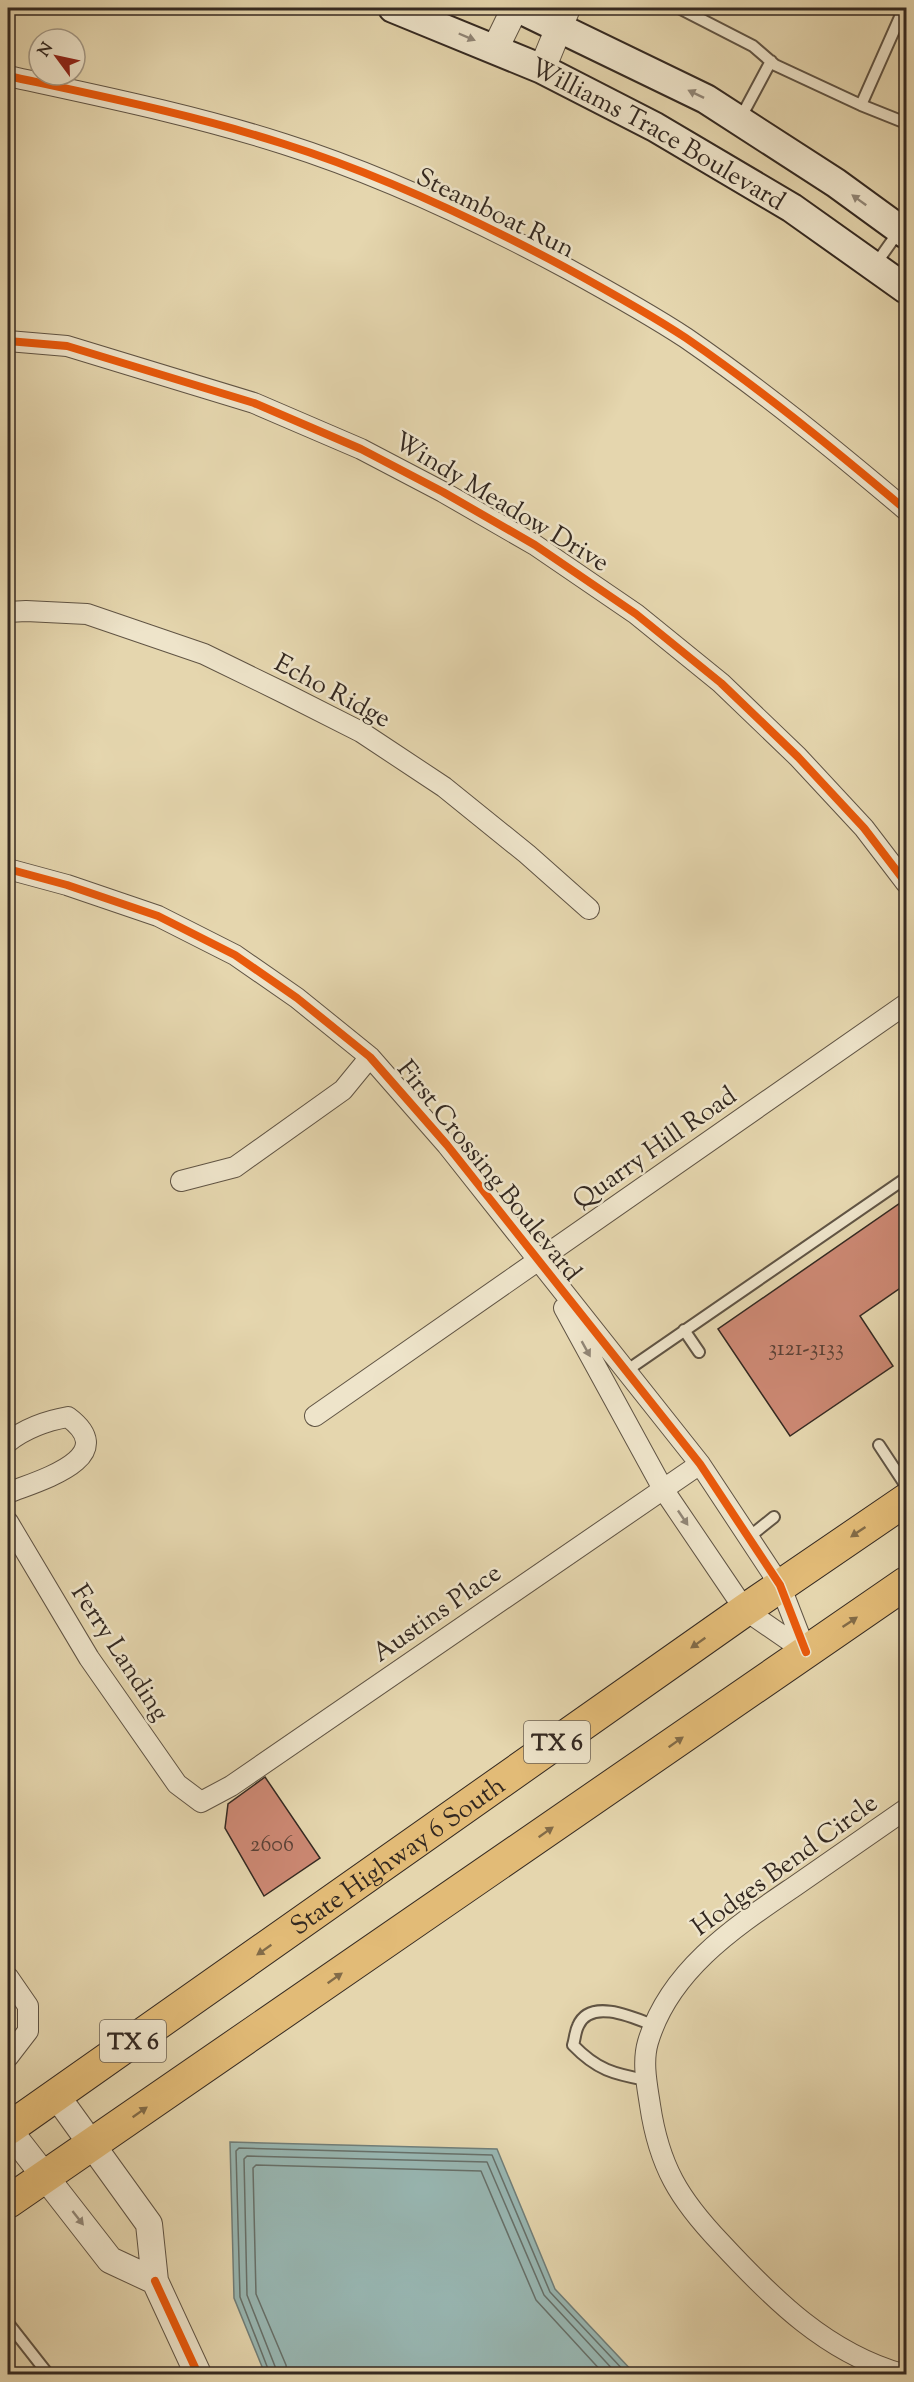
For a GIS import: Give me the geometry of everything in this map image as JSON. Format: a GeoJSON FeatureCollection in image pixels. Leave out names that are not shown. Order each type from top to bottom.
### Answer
{"type":"FeatureCollection","features":[{"type":"Feature","properties":{"kind":"main road","name":"Williams Trace Boulevard"},"geometry":{"type":"LineString","coordinates":[[393,8],[542,69],[674,138],[792,208],[906,289]]}},
{"type":"Feature","properties":{"kind":"main road","name":"Williams Trace Boulevard"},"geometry":{"type":"LineString","coordinates":[[517,8],[564,18],[706,99],[904,229]]}},
{"type":"Feature","properties":{"kind":"main road","name":"State Highway 6 South"},"geometry":{"type":"LineString","coordinates":[[8,2129],[780,1585],[906,1500]]}},
{"type":"Feature","properties":{"kind":"main road","name":"TX 6"},"geometry":{"type":"LineString","coordinates":[[8,2202],[906,1583]]}},
{"type":"Feature","properties":{"kind":"street"},"geometry":{"type":"LineString","coordinates":[[495,49],[517,8]]}},
{"type":"Feature","properties":{"kind":"street"},"geometry":{"type":"LineString","coordinates":[[542,69],[564,18]]}},
{"type":"Feature","properties":{"kind":"street","name":"Steamboat Run"},"geometry":{"type":"LineString","coordinates":[[8,76],[158,109],[285,144],[442,206],[614,294],[685,338],[763,394],[846,459],[906,510]]}},
{"type":"Feature","properties":{"kind":"street","name":"Windy Meadow Drive"},"geometry":{"type":"LineString","coordinates":[[8,341],[67,346],[254,403],[361,449],[443,492],[535,545],[636,614],[721,682],[798,757],[864,828],[906,883]]}},
{"type":"Feature","properties":{"kind":"street","name":"Echo Ridge"},"geometry":{"type":"LineString","coordinates":[[8,612],[87,614],[204,654],[361,732],[444,787],[527,854],[589,909]]}},
{"type":"Feature","properties":{"kind":"street","name":"First Crossing Boulevard"},"geometry":{"type":"LineString","coordinates":[[8,869],[67,885],[158,916],[216,945],[297,998],[370,1057],[447,1145],[700,1464],[780,1585],[806,1652]]}},
{"type":"Feature","properties":{"kind":"street","name":"Quarry Hill Road"},"geometry":{"type":"LineString","coordinates":[[315,1416],[906,1004]]}},
{"type":"Feature","properties":{"kind":"street"},"geometry":{"type":"LineString","coordinates":[[181,1181],[235,1167],[343,1090],[370,1057]]}},
{"type":"Feature","properties":{"kind":"street","name":"First Crossing Boulevard"},"geometry":{"type":"LineString","coordinates":[[538,1261],[663,1489],[745,1610],[806,1652]]}},
{"type":"Feature","properties":{"kind":"street"},"geometry":{"type":"LineString","coordinates":[[8,1443],[22,1431],[50,1420],[68,1417],[79,1426],[85,1438],[86,1449],[75,1464],[59,1473],[8,1493]]}},
{"type":"Feature","properties":{"kind":"street","name":"Austins Place"},"geometry":{"type":"LineString","coordinates":[[201,1802],[231,1786],[700,1464]]}},
{"type":"Feature","properties":{"kind":"street","name":"Ferry Landing"},"geometry":{"type":"LineString","coordinates":[[8,1522],[89,1658],[177,1784],[201,1802]]}},
{"type":"Feature","properties":{"kind":"street","name":"Hodges Bend Circle"},"geometry":{"type":"LineString","coordinates":[[902,2374],[868,2363],[834,2346],[762,2288],[699,2220],[676,2188],[662,2160],[654,2136],[646,2080],[648,2043],[655,2026],[680,1982],[704,1953],[731,1930],[906,1809]]}},
{"type":"Feature","properties":{"kind":"street"},"geometry":{"type":"LineString","coordinates":[[8,1977],[28,2006],[28,2031],[8,2057]]}},
{"type":"Feature","properties":{"kind":"street"},"geometry":{"type":"LineString","coordinates":[[57,2095],[149,2224],[155,2281],[198,2374]]}},
{"type":"Feature","properties":{"kind":"street"},"geometry":{"type":"LineString","coordinates":[[8,2129],[110,2259],[155,2281]]}},
{"type":"Feature","properties":{"kind":"lane"},"geometry":{"type":"LineString","coordinates":[[679,8],[753,46],[771,61],[861,105],[906,123]]}},
{"type":"Feature","properties":{"kind":"lane"},"geometry":{"type":"LineString","coordinates":[[861,105],[904,8]]}},
{"type":"Feature","properties":{"kind":"lane"},"geometry":{"type":"LineString","coordinates":[[739,121],[771,61]]}},
{"type":"Feature","properties":{"kind":"lane"},"geometry":{"type":"LineString","coordinates":[[906,158],[906,173]]}},
{"type":"Feature","properties":{"kind":"lane"},"geometry":{"type":"LineString","coordinates":[[874,266],[904,229]]}},
{"type":"Feature","properties":{"kind":"lane"},"geometry":{"type":"LineString","coordinates":[[626,1371],[906,1178]]}},
{"type":"Feature","properties":{"kind":"lane"},"geometry":{"type":"LineString","coordinates":[[684,1330],[699,1352]]}},
{"type":"Feature","properties":{"kind":"lane"},"geometry":{"type":"LineString","coordinates":[[879,1444],[906,1486]]}},
{"type":"Feature","properties":{"kind":"lane"},"geometry":{"type":"LineString","coordinates":[[749,1537],[774,1517]]}},
{"type":"Feature","properties":{"kind":"lane"},"geometry":{"type":"LineString","coordinates":[[646,2080],[613,2074],[589,2061],[573,2045],[578,2024],[592,2013],[618,2012],[655,2026]]}},
{"type":"Feature","properties":{"kind":"lane"},"geometry":{"type":"LineString","coordinates":[[8,2324],[48,2374]]}},
{"type":"Feature","properties":{"kind":"water"},"geometry":{"type":"Polygon","coordinates":[[[230,2142],[497,2149],[555,2289],[635,2374],[265,2374],[234,2298],[230,2142]]]}},
{"type":"Feature","properties":{"kind":"building"},"geometry":{"type":"Polygon","coordinates":[[[906,1199],[906,1284],[860,1316],[893,1366],[790,1436],[718,1329],[906,1199]]]}},
{"type":"Feature","properties":{"kind":"building"},"geometry":{"type":"Polygon","coordinates":[[[265,1777],[320,1858],[264,1896],[225,1828],[228,1804],[265,1777]]]}},
{"type":"Feature","properties":{"kind":"cycle path"},"geometry":{"type":"LineString","coordinates":[[8,76],[147,107],[284,144],[393,184],[464,216],[568,269],[686,338],[798,421],[906,510]]}},
{"type":"Feature","properties":{"kind":"cycle path"},"geometry":{"type":"LineString","coordinates":[[8,341],[67,346],[254,403],[361,449],[443,492],[535,545],[636,614],[721,683],[798,757],[864,828],[906,883]]}},
{"type":"Feature","properties":{"kind":"cycle path"},"geometry":{"type":"LineString","coordinates":[[8,869],[67,885],[158,916],[235,955],[297,998],[370,1057],[447,1145],[700,1464],[780,1585],[806,1652]]}},
{"type":"Feature","properties":{"kind":"cycle path"},"geometry":{"type":"LineString","coordinates":[[155,2281],[198,2374]]}}]}
